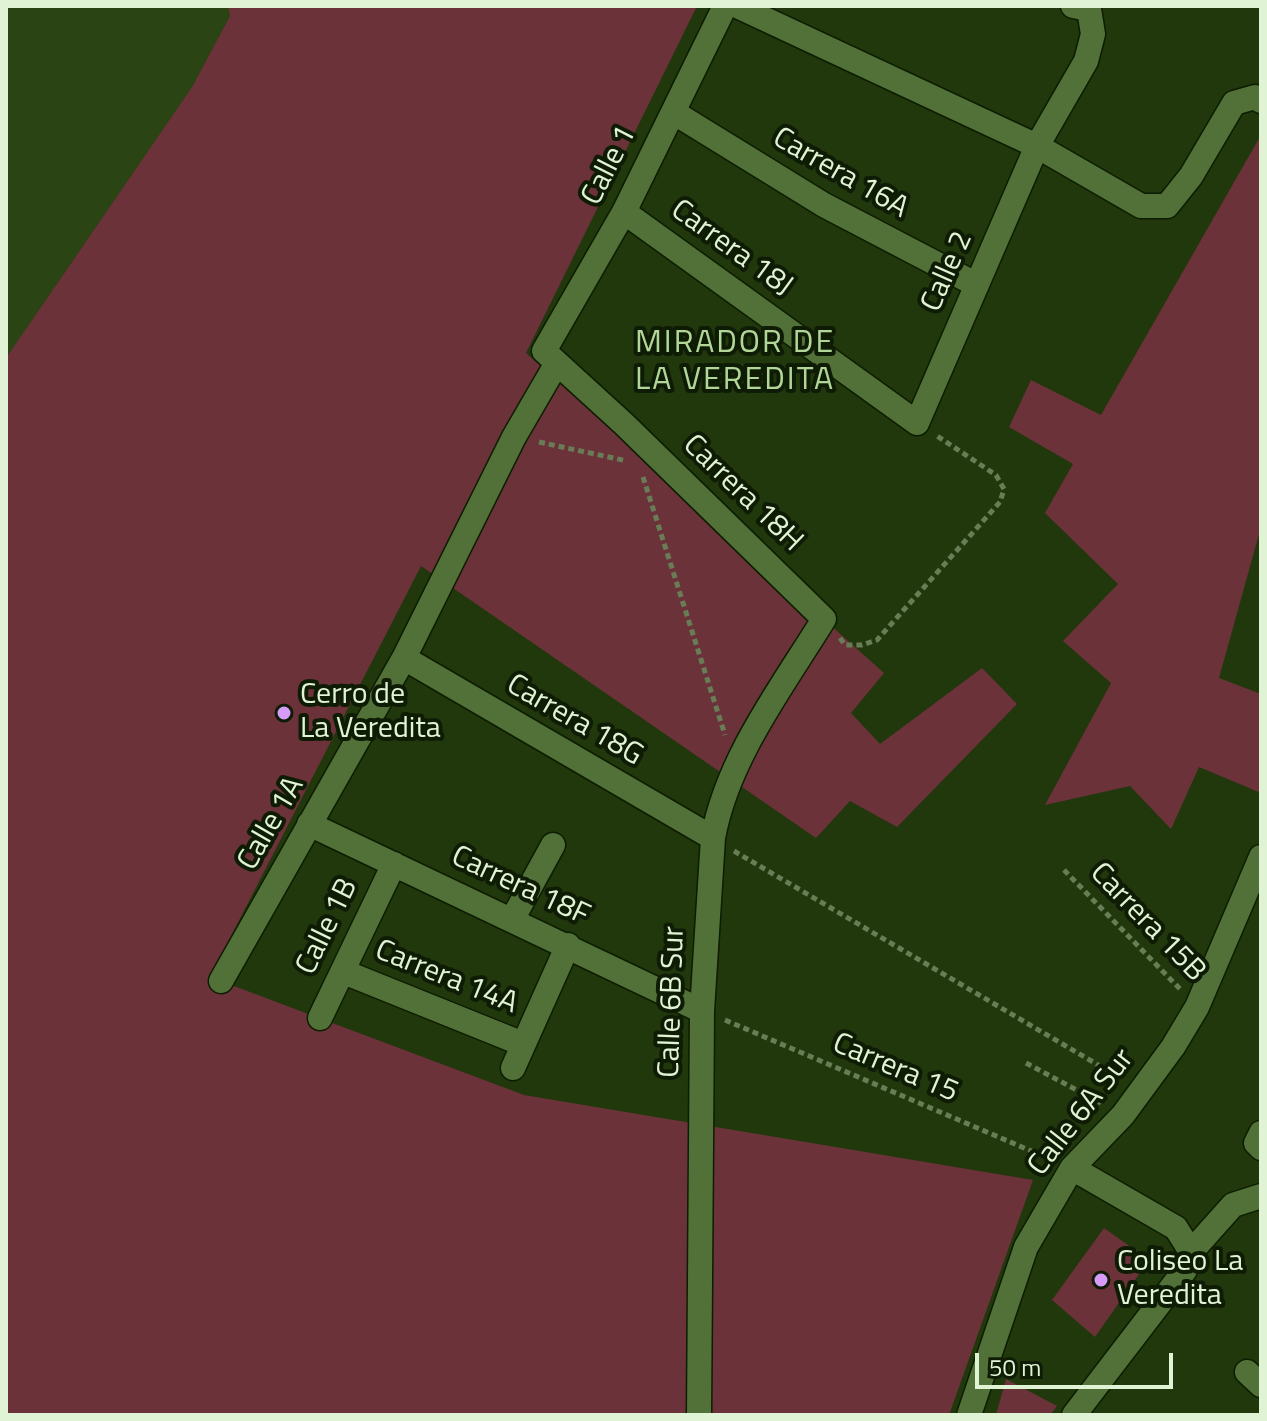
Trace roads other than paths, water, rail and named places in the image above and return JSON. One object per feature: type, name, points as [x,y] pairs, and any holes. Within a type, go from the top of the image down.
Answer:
[{"type":"street","name":"Calle 1","points":[[514,437],[725,6]]},
{"type":"street","points":[[737,6],[1037,146],[1141,206],[1167,206],[1191,176],[1234,103],[1255,97],[1261,101]]},
{"type":"street","name":"Calle 2","points":[[917,423],[1037,146],[1086,61],[1093,34],[1089,9],[1073,6]]},
{"type":"street","name":"Carrera 16A","points":[[673,112],[824,205],[977,285]]},
{"type":"street","name":"Carrera 18J","points":[[624,212],[917,423]]},
{"type":"street","name":"Carrera 18H","points":[[551,357],[824,619]]},
{"type":"street","name":"Calle 1A","points":[[221,981],[404,658],[514,437]]},
{"type":"street","name":"Calle 6B Sur","points":[[699,1415],[702,1011],[713,838],[718,811],[736,770],[824,619]]},
{"type":"street","name":"Carrera 18G","points":[[404,658],[713,838]]},
{"type":"street","name":"Carrera 18F","points":[[309,824],[513,918],[702,1011]]},
{"type":"street","points":[[513,918],[553,845]]},
{"type":"street","name":"Calle 6A Sur","points":[[969,1415],[1026,1247],[1072,1168],[1123,1115],[1173,1047],[1197,1007],[1261,857]]},
{"type":"street","name":"Calle 1B","points":[[320,1018],[394,864]]},
{"type":"street","points":[[513,1068],[568,945]]},
{"type":"street","name":"Carrera 14A","points":[[344,972],[523,1044]]},
{"type":"street","points":[[1072,1168],[1176,1228],[1191,1252]]},
{"type":"street","points":[[1074,1415],[1185,1270],[1191,1252],[1233,1205],[1261,1196]]},
{"type":"place","name":"Cerro de La Veredita","points":[[284,713]]},
{"type":"place","name":"Coliseo La Veredita","points":[[1101,1280]]},
{"type":"district","name":"MIRADOR DE LA VEREDITA","points":[[735,362]]}]
